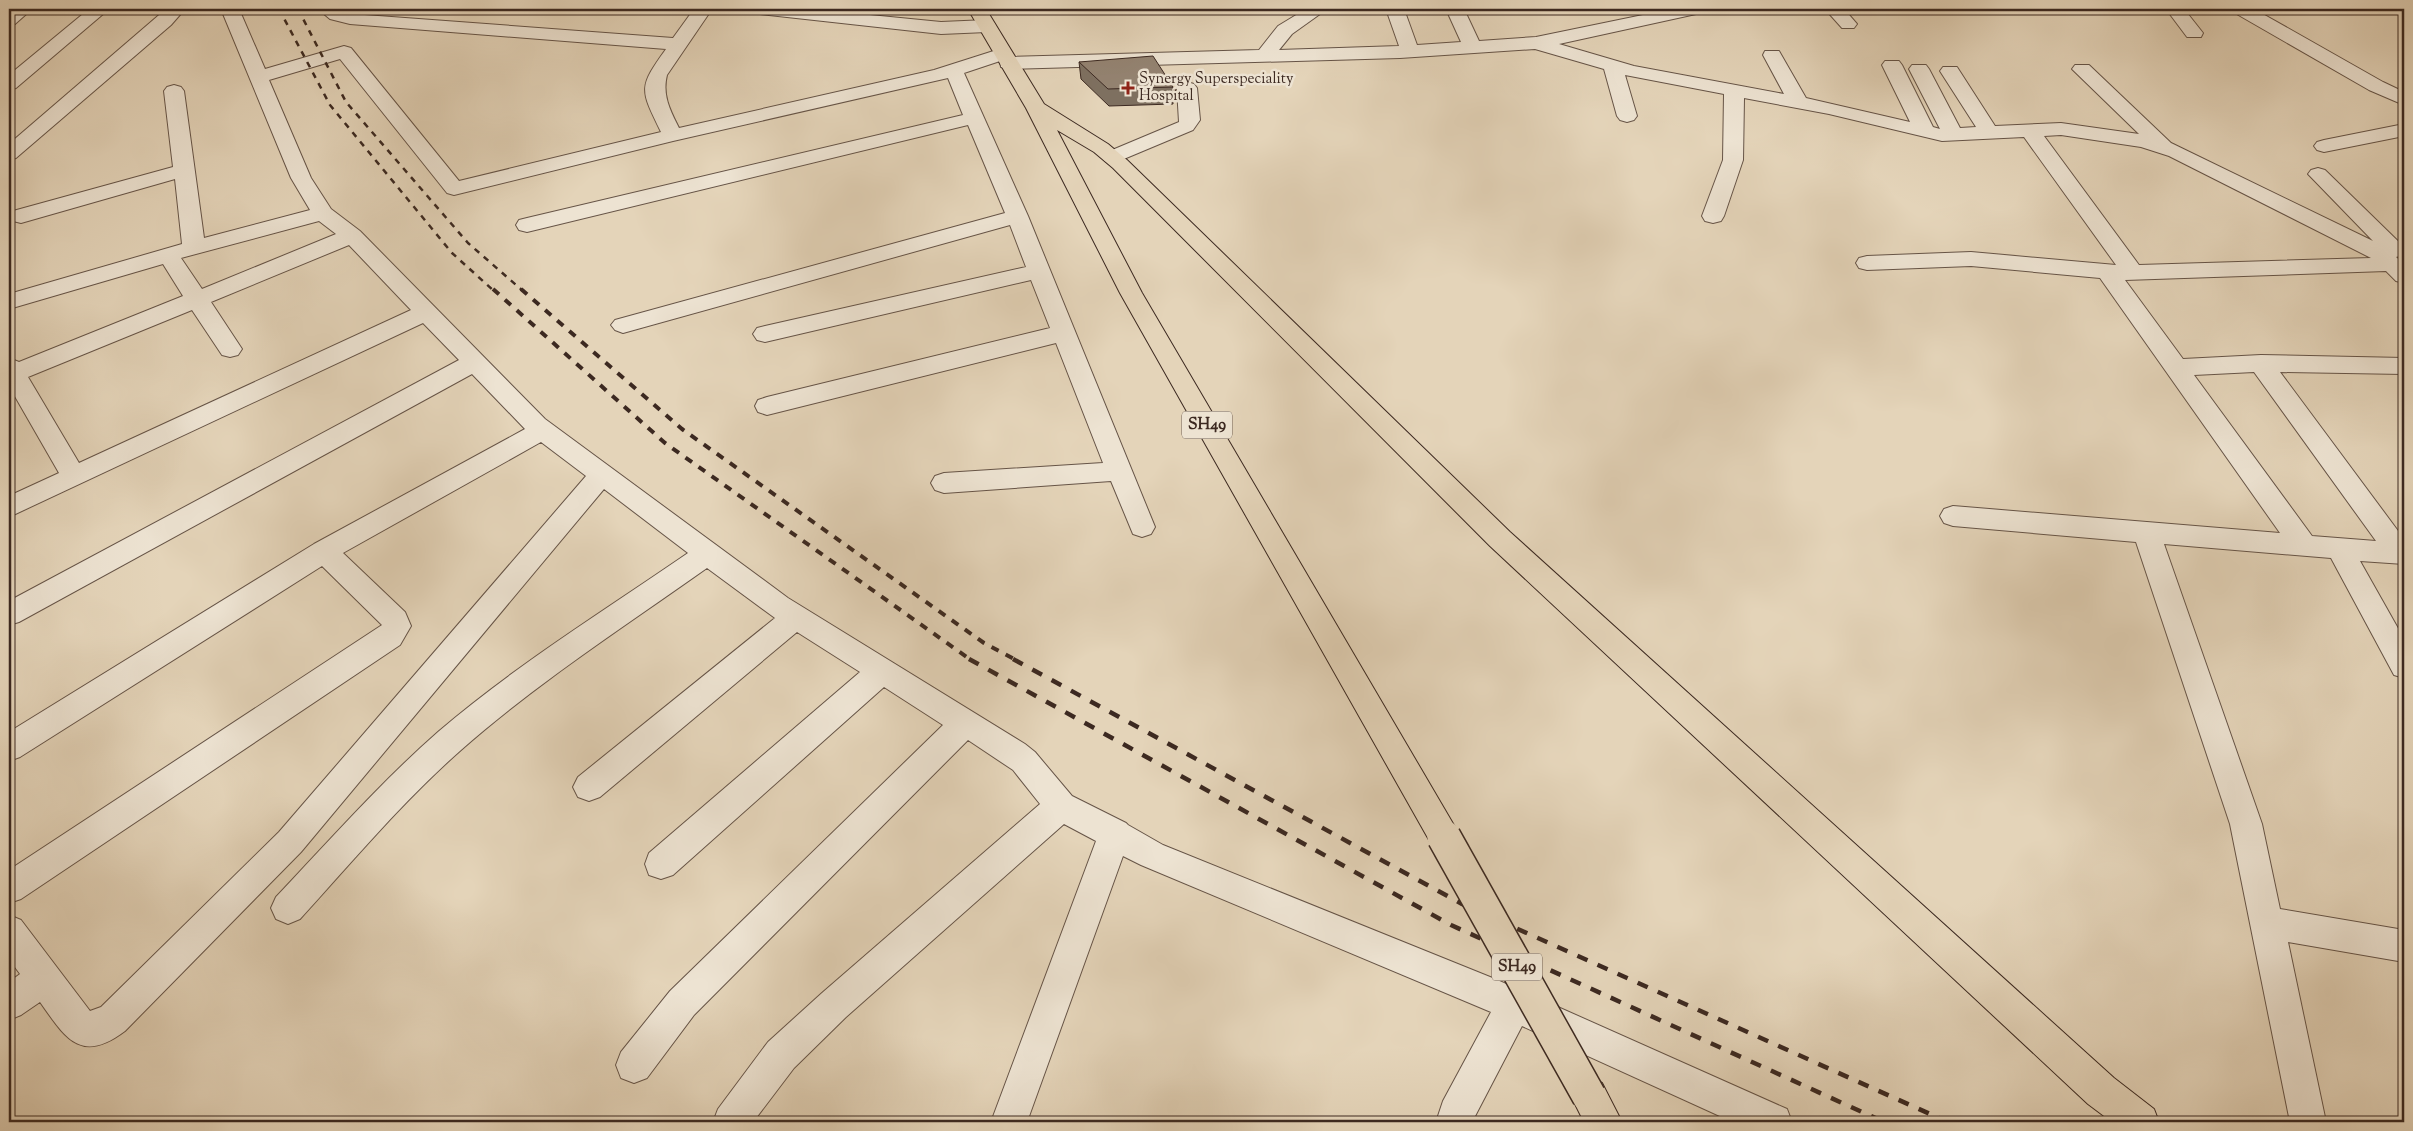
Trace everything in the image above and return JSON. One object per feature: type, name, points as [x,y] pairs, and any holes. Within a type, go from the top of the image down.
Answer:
[{"type":"main road","name":"SH49","points":[[982,17],[1036,108],[1131,293],[1444,838],[1597,1109]]},
{"type":"main road","points":[[1036,108],[1101,148],[1112,157],[1500,539],[2093,1085],[2141,1122]]},
{"type":"street","points":[[9,20],[23,9]]},
{"type":"street","points":[[9,84],[100,9]]},
{"type":"street","points":[[9,154],[165,21],[176,9]]},
{"type":"street","points":[[230,9],[301,178],[323,213],[352,236],[543,430],[796,617],[1019,757],[1056,798],[1170,863],[1514,1005],[1774,1122]]},
{"type":"street","points":[[327,9],[336,15],[350,19],[679,44]]},
{"type":"street","points":[[673,135],[654,94],[654,84],[657,75],[703,9]]},
{"type":"street","points":[[760,9],[942,28],[982,17]]},
{"type":"street","points":[[1264,56],[1285,30],[1318,9]]},
{"type":"street","points":[[1395,9],[1410,51]]},
{"type":"street","points":[[1455,9],[1472,47]]},
{"type":"street","points":[[258,77],[344,52],[454,189],[673,135],[1005,58],[1264,56],[1410,51],[1536,43],[1649,14],[1696,9]]},
{"type":"street","points":[[1834,9],[1848,24]]},
{"type":"street","points":[[2175,9],[2194,33]]},
{"type":"street","points":[[2240,9],[2376,86],[2404,99]]},
{"type":"street","points":[[1536,43],[1612,66],[1799,102],[1942,135],[2061,129],[2145,141],[2165,148],[2395,259]]},
{"type":"street","points":[[1772,55],[1799,102]]},
{"type":"street","points":[[1892,65],[1925,131]]},
{"type":"street","points":[[1612,66],[1626,116]]},
{"type":"street","points":[[1919,69],[1954,134]]},
{"type":"street","points":[[2082,69],[2165,148]]},
{"type":"street","points":[[954,71],[1017,216],[1142,527]]},
{"type":"street","points":[[1950,71],[1989,132]]},
{"type":"street","points":[[1112,157],[1186,126],[1190,120],[1187,88]]},
{"type":"street","points":[[1713,216],[1733,160],[1734,90]]},
{"type":"street","points":[[174,91],[194,248]]},
{"type":"street","points":[[527,225],[974,118]]},
{"type":"street","points":[[2029,130],[2133,273]]},
{"type":"street","points":[[2324,146],[2404,130]]},
{"type":"street","points":[[21,216],[184,170]]},
{"type":"street","points":[[2318,174],[2395,259]]},
{"type":"street","points":[[9,302],[168,255],[323,213]]},
{"type":"street","points":[[623,325],[1017,216]]},
{"type":"street","points":[[74,477],[11,370],[197,299],[352,236]]},
{"type":"street","points":[[168,255],[230,349]]},
{"type":"street","points":[[1867,263],[1971,259],[2108,273],[2133,273],[2395,259]]},
{"type":"street","points":[[765,334],[1039,271]]},
{"type":"street","points":[[2108,273],[2304,546]]},
{"type":"street","points":[[9,508],[427,312]]},
{"type":"street","points":[[766,406],[1064,333]]},
{"type":"street","points":[[9,614],[475,362]]},
{"type":"street","points":[[2176,368],[2261,363],[2404,366]]},
{"type":"street","points":[[2261,363],[2402,554]]},
{"type":"street","points":[[9,748],[324,551],[543,430]]},
{"type":"street","points":[[944,483],[1119,471]]},
{"type":"street","points":[[9,931],[79,1026],[88,1031],[100,1029],[113,1019],[290,842],[602,474]]},
{"type":"street","points":[[1953,516],[2402,554]]},
{"type":"street","points":[[2146,532],[2244,817],[2308,1122]]},
{"type":"street","points":[[2340,549],[2404,666]]},
{"type":"street","points":[[9,888],[390,637],[397,626],[395,620],[324,551]]},
{"type":"street","points":[[288,908],[411,777],[450,740],[534,676],[708,553]]},
{"type":"street","points":[[589,787],[796,617]]},
{"type":"street","points":[[661,864],[882,671]]},
{"type":"street","points":[[634,1065],[682,1003],[965,723]]},
{"type":"street","points":[[731,1122],[743,1103],[788,1049],[1056,798]]},
{"type":"street","points":[[1009,1122],[1115,833]]},
{"type":"street","points":[[2266,923],[2404,946]]},
{"type":"street","points":[[9,1003],[44,978]]},
{"type":"street","points":[[1454,1122],[1456,1114],[1514,1005]]},
{"type":"building","points":[[1153,56],[1173,87],[1108,89],[1079,62]]},
{"type":"railway","points":[[279,9],[330,105],[452,253],[494,291]]},
{"type":"railway","points":[[298,9],[346,102],[468,243],[523,291]]},
{"type":"railway","points":[[493,289],[665,443],[971,660]]},
{"type":"railway","points":[[521,289],[682,429],[984,643],[1016,660]]},
{"type":"railway","points":[[969,659],[1451,925],[1884,1122]]},
{"type":"railway","points":[[1013,659],[1462,904],[1948,1122]]},
{"type":"place","name":"Synergy Superspeciality Hospital","points":[[1128,88]]}]
